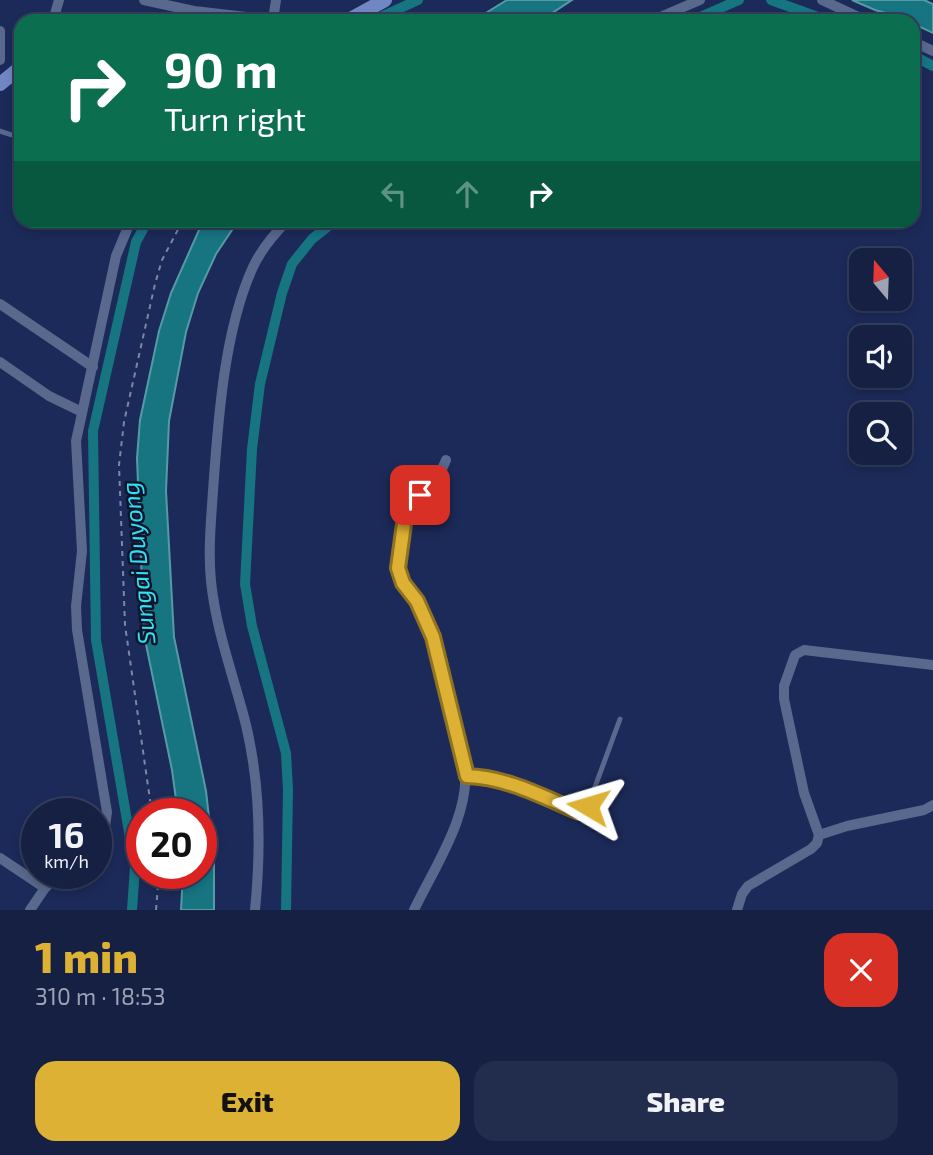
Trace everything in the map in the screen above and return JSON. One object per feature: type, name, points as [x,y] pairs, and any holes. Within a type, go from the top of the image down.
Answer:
[{"type":"street","points":[[144,0],[221,14]]},
{"type":"street","points":[[359,14],[385,0]]},
{"type":"street","points":[[667,14],[700,0]]},
{"type":"street","points":[[822,0],[852,14]]},
{"type":"street","points":[[0,31],[0,58]]},
{"type":"street","points":[[0,84],[14,71]]},
{"type":"street","points":[[105,798],[76,607],[82,551],[76,458],[82,412],[116,256],[128,228]]},
{"type":"street","points":[[255,910],[258,875],[256,806],[249,744],[218,631],[209,552],[215,456],[227,362],[240,302],[254,265],[281,228]]},
{"type":"street","points":[[0,304],[93,367]]},
{"type":"street","points":[[0,362],[49,396],[82,412]]},
{"type":"street","points":[[414,910],[459,817],[465,799],[467,776],[433,637],[417,601],[403,583],[398,568],[408,504],[420,495],[431,494],[446,460]]},
{"type":"street","points":[[737,910],[742,894],[748,887],[811,849],[817,843],[819,835],[804,793],[784,699],[784,686],[795,655],[804,650],[933,665]]},
{"type":"street","points":[[819,835],[847,825],[924,810],[933,805]]},
{"type":"street","points":[[0,858],[21,872]]},
{"type":"street","points":[[30,910],[44,889]]},
{"type":"lane","points":[[467,776],[488,778],[523,789],[579,812],[588,806],[620,719]]},
{"type":"path","points":[[150,798],[125,625],[119,466],[124,422],[155,284],[162,260],[179,228]]},
{"type":"path","points":[[156,910],[158,889]]},
{"type":"shaded area","points":[[507,0],[572,0],[551,14],[484,14]]},
{"type":"shaded area","points":[[852,0],[924,0],[933,4],[933,33],[920,27],[920,14],[889,14]]},
{"type":"shaded area","name":"Sungai Duyong","points":[[200,228],[233,228],[216,254],[198,293],[186,332],[169,421],[166,491],[174,637],[207,798],[176,798],[144,635],[137,458],[140,420],[159,331],[171,293]]},
{"type":"shaded area","name":"Sungai Duyong","points":[[182,889],[214,889],[214,910],[181,910]]},
{"type":"waterway","points":[[387,14],[418,0]]},
{"type":"waterway","points":[[707,14],[739,0]]},
{"type":"waterway","points":[[771,0],[810,14]]},
{"type":"waterway","points":[[920,59],[933,66]]},
{"type":"waterway","points":[[132,910],[135,867],[96,640],[93,431],[136,242],[144,228]]},
{"type":"waterway","points":[[286,910],[286,753],[252,626],[245,584],[252,449],[260,384],[282,293],[292,264],[312,239],[326,228]]},
{"type":"route","points":[[420,495],[408,504],[406,509],[398,568],[403,583],[417,601],[433,637],[467,776],[480,776],[523,789],[579,812],[588,806]]}]
